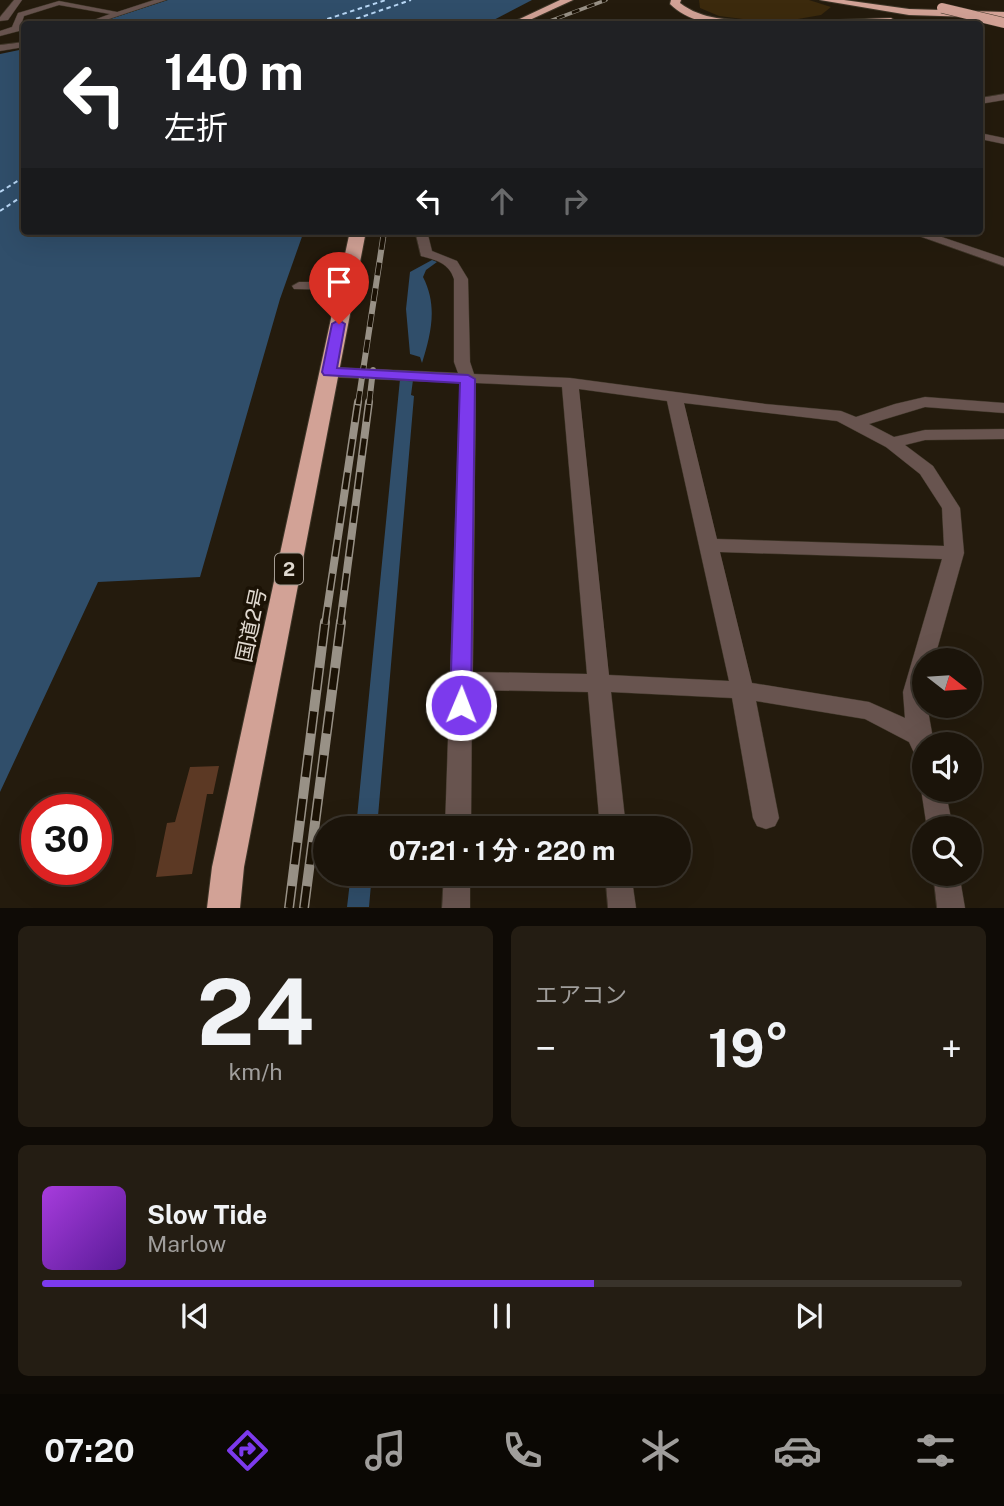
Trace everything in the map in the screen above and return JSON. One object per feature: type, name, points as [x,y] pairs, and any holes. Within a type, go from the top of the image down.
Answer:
[{"type":"highway","points":[[521,21],[568,0]]},
{"type":"highway","points":[[676,0],[675,4],[681,9],[702,18],[730,21]]},
{"type":"highway","points":[[825,0],[898,11],[1004,19]]},
{"type":"highway","points":[[910,0],[1004,19]]},
{"type":"highway","points":[[930,0],[947,7]]},
{"type":"highway","points":[[983,26],[1004,29]]},
{"type":"highway","name":"国道2号","points":[[222,908],[228,867],[357,235]]},
{"type":"street","points":[[0,19],[5,18],[18,0]]},
{"type":"street","points":[[96,21],[162,0]]},
{"type":"street","points":[[0,34],[20,30],[21,15],[59,3],[113,12],[84,21]]},
{"type":"street","points":[[0,48],[21,45]]},
{"type":"street","points":[[983,100],[1004,97]]},
{"type":"street","points":[[983,137],[1004,141]]},
{"type":"street","points":[[422,235],[426,253],[449,259],[461,279],[462,362],[468,379],[458,816]]},
{"type":"street","points":[[923,235],[1004,262]]},
{"type":"street","points":[[299,286],[346,286]]},
{"type":"street","points":[[329,372],[570,383],[765,410],[841,416],[892,443],[927,470],[951,508],[954,553],[914,692],[920,732]]},
{"type":"street","points":[[570,383],[612,816]]},
{"type":"street","points":[[674,396],[743,690],[766,818]]},
{"type":"street","points":[[857,423],[901,407],[925,402],[1004,408]]},
{"type":"street","points":[[892,443],[925,435],[1004,434]]},
{"type":"street","points":[[709,545],[954,553]]},
{"type":"street","points":[[462,681],[598,682],[743,690],[869,711],[912,737]]},
{"type":"street","points":[[456,908],[457,886]]},
{"type":"street","points":[[619,886],[622,908]]},
{"type":"street","points":[[948,886],[951,908]]},
{"type":"shaded area","points":[[699,0],[809,0],[831,7],[821,15],[786,21],[719,16],[700,8]]},
{"type":"water","points":[[168,0],[532,0],[492,21],[104,21]]},
{"type":"water","points":[[21,50],[21,235],[303,235],[280,299],[200,577],[98,582],[0,792],[0,54]]},
{"type":"water","points":[[432,260],[437,262],[426,270],[423,277],[428,288],[432,320],[422,363],[420,357],[410,354],[406,309],[410,272]]},
{"type":"water","points":[[400,379],[413,380],[411,395],[414,396],[378,816],[357,816]]},
{"type":"water","points":[[349,886],[371,886],[369,907],[347,907]]},
{"type":"building","points":[[219,766],[213,794],[207,794],[192,874],[156,877],[167,823],[175,822],[190,767]]},
{"type":"ferry route","points":[[321,21],[386,0]]},
{"type":"ferry route","points":[[350,21],[411,0]]},
{"type":"ferry route","points":[[0,192],[21,179]]},
{"type":"ferry route","points":[[0,211],[21,197]]},
{"type":"railway","points":[[550,21],[606,0]]},
{"type":"railway","points":[[358,404],[384,235]]},
{"type":"railway","points":[[369,404],[373,370]]},
{"type":"railway","points":[[325,624],[358,402]]},
{"type":"railway","points":[[340,624],[369,402]]},
{"type":"railway","points":[[289,908],[325,622]]},
{"type":"railway","points":[[304,908],[341,622]]},
{"type":"route","points":[[339,324],[329,372],[468,379],[461,705]]}]
